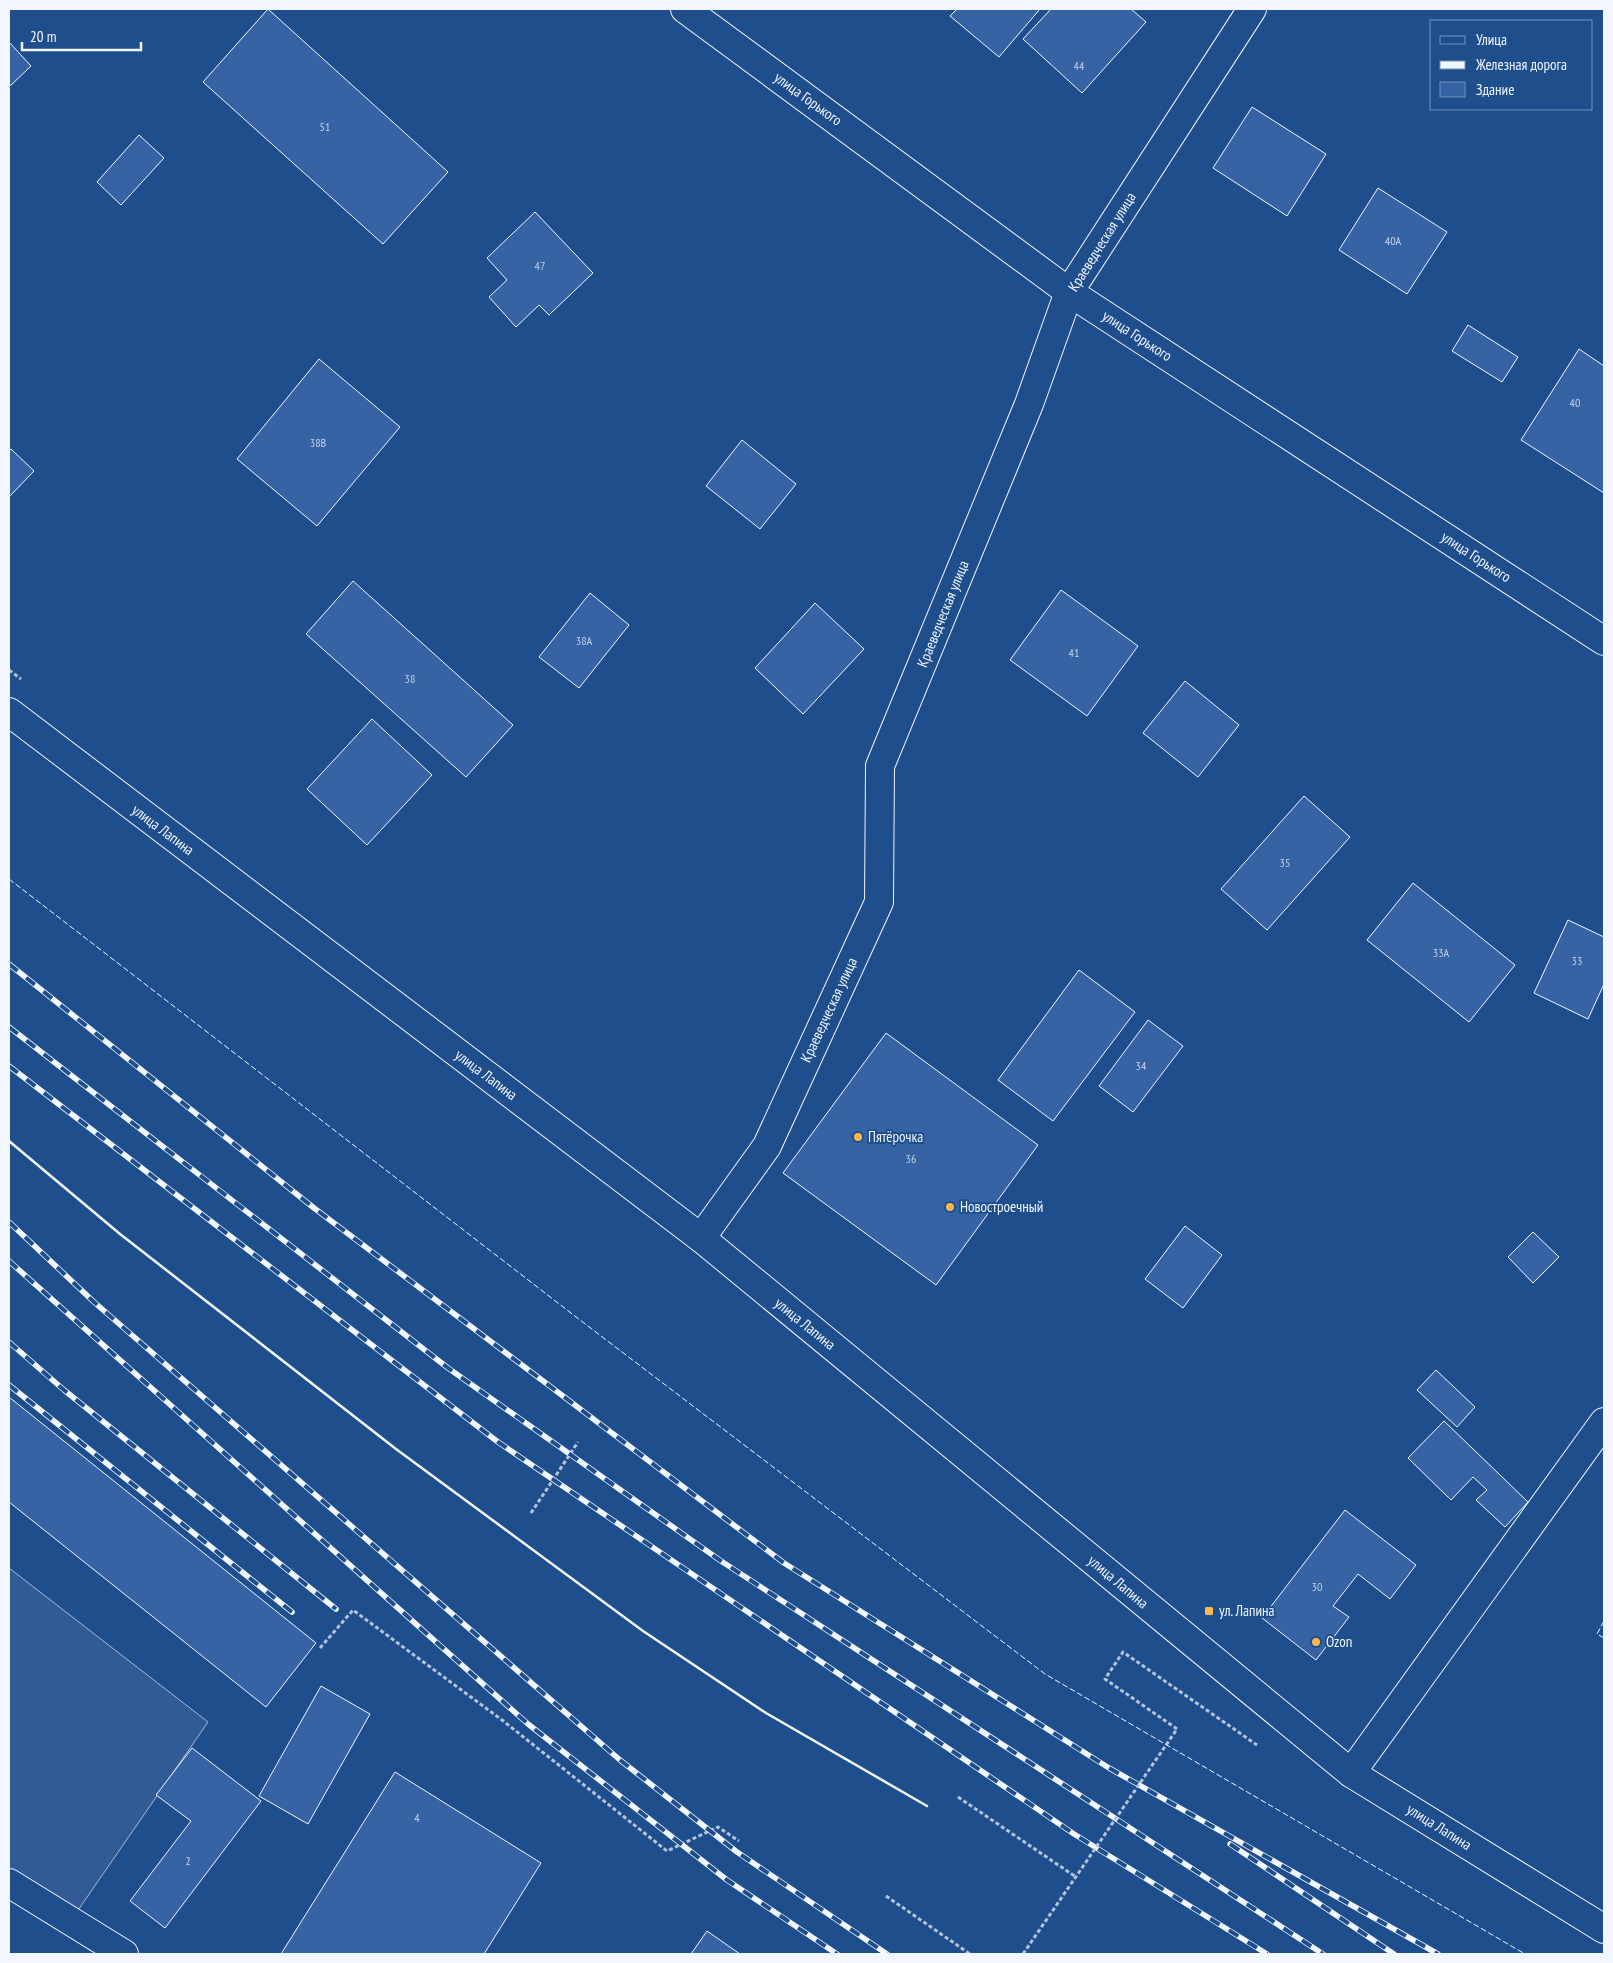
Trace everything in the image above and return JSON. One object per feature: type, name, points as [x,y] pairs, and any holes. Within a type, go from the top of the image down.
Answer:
[{"type":"street","name":"улица Горького","points":[[685,9],[1069,292],[1604,641]]},
{"type":"street","name":"Краеведческая улица","points":[[701,1238],[767,1146],[879,902],[880,766],[1029,404],[1069,292],[1252,9]]},
{"type":"street","name":"улица Лапина","points":[[9,712],[701,1238],[1351,1773],[1604,1929]]},
{"type":"street","points":[[1351,1773],[1604,1422]]},
{"type":"street","points":[[9,1882],[124,1954]]},
{"type":"path","points":[[531,1513],[578,1442]]},
{"type":"path","points":[[320,1648],[353,1610],[502,1720],[667,1851],[718,1827],[739,1840]]},
{"type":"path","points":[[1023,1954],[1177,1729],[1105,1679],[1123,1652],[1257,1745]]},
{"type":"path","points":[[958,1797],[1076,1877]]},
{"type":"path","points":[[886,1896],[970,1954]]},
{"type":"shaded area","points":[[9,1568],[208,1722],[74,1916],[9,1874]]},
{"type":"building","points":[[268,9],[448,172],[383,244],[203,82]]},
{"type":"building","points":[[957,9],[1040,9],[999,57],[950,16]]},
{"type":"building","points":[[1051,9],[1131,9],[1146,22],[1082,93],[1023,39]]},
{"type":"building","points":[[9,42],[31,66],[9,87]]},
{"type":"building","points":[[1252,107],[1326,154],[1287,216],[1213,168]]},
{"type":"building","points":[[139,135],[164,158],[121,205],[97,182]]},
{"type":"building","points":[[1378,188],[1447,232],[1407,294],[1339,250]]},
{"type":"building","points":[[535,212],[593,273],[549,315],[539,305],[516,327],[489,297],[507,280],[487,258]]},
{"type":"building","points":[[1468,325],[1518,357],[1502,382],[1452,351]]},
{"type":"building","points":[[1579,349],[1604,366],[1604,493],[1521,440]]},
{"type":"building","points":[[319,359],[400,427],[317,526],[237,459]]},
{"type":"building","points":[[742,440],[796,484],[760,529],[706,486]]},
{"type":"building","points":[[11,449],[34,471],[9,497],[9,451]]},
{"type":"building","points":[[353,581],[513,725],[466,777],[306,634]]},
{"type":"building","points":[[1061,590],[1138,646],[1087,716],[1010,660]]},
{"type":"building","points":[[590,593],[629,625],[579,688],[539,657]]},
{"type":"building","points":[[815,603],[864,649],[803,714],[755,668]]},
{"type":"building","points":[[1185,681],[1239,725],[1198,777],[1143,733]]},
{"type":"building","points":[[372,719],[432,775],[367,845],[307,789]]},
{"type":"building","points":[[1304,796],[1350,837],[1267,930],[1221,889]]},
{"type":"building","points":[[1413,883],[1515,965],[1469,1022],[1367,940]]},
{"type":"building","points":[[1568,920],[1604,937],[1604,984],[1588,1019],[1534,993]]},
{"type":"building","points":[[1079,970],[1135,1012],[1053,1121],[998,1080]]},
{"type":"building","points":[[1148,1020],[1183,1046],[1133,1112],[1099,1086]]},
{"type":"building","points":[[886,1033],[1038,1145],[936,1285],[783,1173]]},
{"type":"building","points":[[1185,1226],[1222,1255],[1183,1308],[1145,1279]]},
{"type":"building","points":[[1533,1232],[1559,1257],[1533,1283],[1508,1257]]},
{"type":"building","points":[[1436,1370],[1475,1407],[1457,1427],[1417,1390]]},
{"type":"building","points":[[9,1397],[316,1643],[266,1707],[9,1502]]},
{"type":"building","points":[[1444,1421],[1528,1502],[1505,1527],[1476,1500],[1487,1490],[1473,1477],[1451,1500],[1408,1458]]},
{"type":"building","points":[[1345,1510],[1416,1565],[1390,1599],[1358,1574],[1333,1606],[1349,1617],[1316,1660],[1262,1618]]},
{"type":"building","points":[[321,1686],[370,1714],[308,1824],[259,1796]]},
{"type":"building","points":[[192,1748],[261,1801],[165,1928],[130,1901],[191,1821],[156,1795]]},
{"type":"building","points":[[395,1772],[541,1863],[484,1954],[281,1954]]},
{"type":"building","points":[[707,1931],[740,1954],[691,1954]]},
{"type":"railway","points":[[9,964],[314,1208],[784,1563],[1109,1768],[1438,1954]]},
{"type":"railway","points":[[9,1027],[448,1368],[721,1561],[1323,1954]]},
{"type":"railway","points":[[9,1066],[498,1442],[1074,1834],[1267,1954]]},
{"type":"railway","points":[[9,1222],[94,1302],[620,1760],[737,1852],[887,1954]]},
{"type":"railway","points":[[9,1261],[528,1724],[727,1880],[837,1954]]},
{"type":"railway","points":[[9,1342],[64,1390],[336,1609]]},
{"type":"railway","points":[[9,1385],[292,1612]]},
{"type":"railway","points":[[1230,1844],[1394,1954]]},
{"type":"fence","points":[[9,879],[580,1320],[1045,1674],[1525,1954]]},
{"type":"fence","points":[[1604,1621],[1597,1634],[1604,1638]]},
{"type":"wall","points":[[9,1141],[120,1234],[396,1449],[643,1631],[766,1713],[927,1806]]},
{"type":"place","name":"Пятёрочка","points":[[858,1137]]},
{"type":"place","name":"Новостроечный","points":[[950,1207]]},
{"type":"place","name":"ул. Лапина","points":[[1209,1611]]},
{"type":"place","name":"Ozon","points":[[1316,1642]]}]
